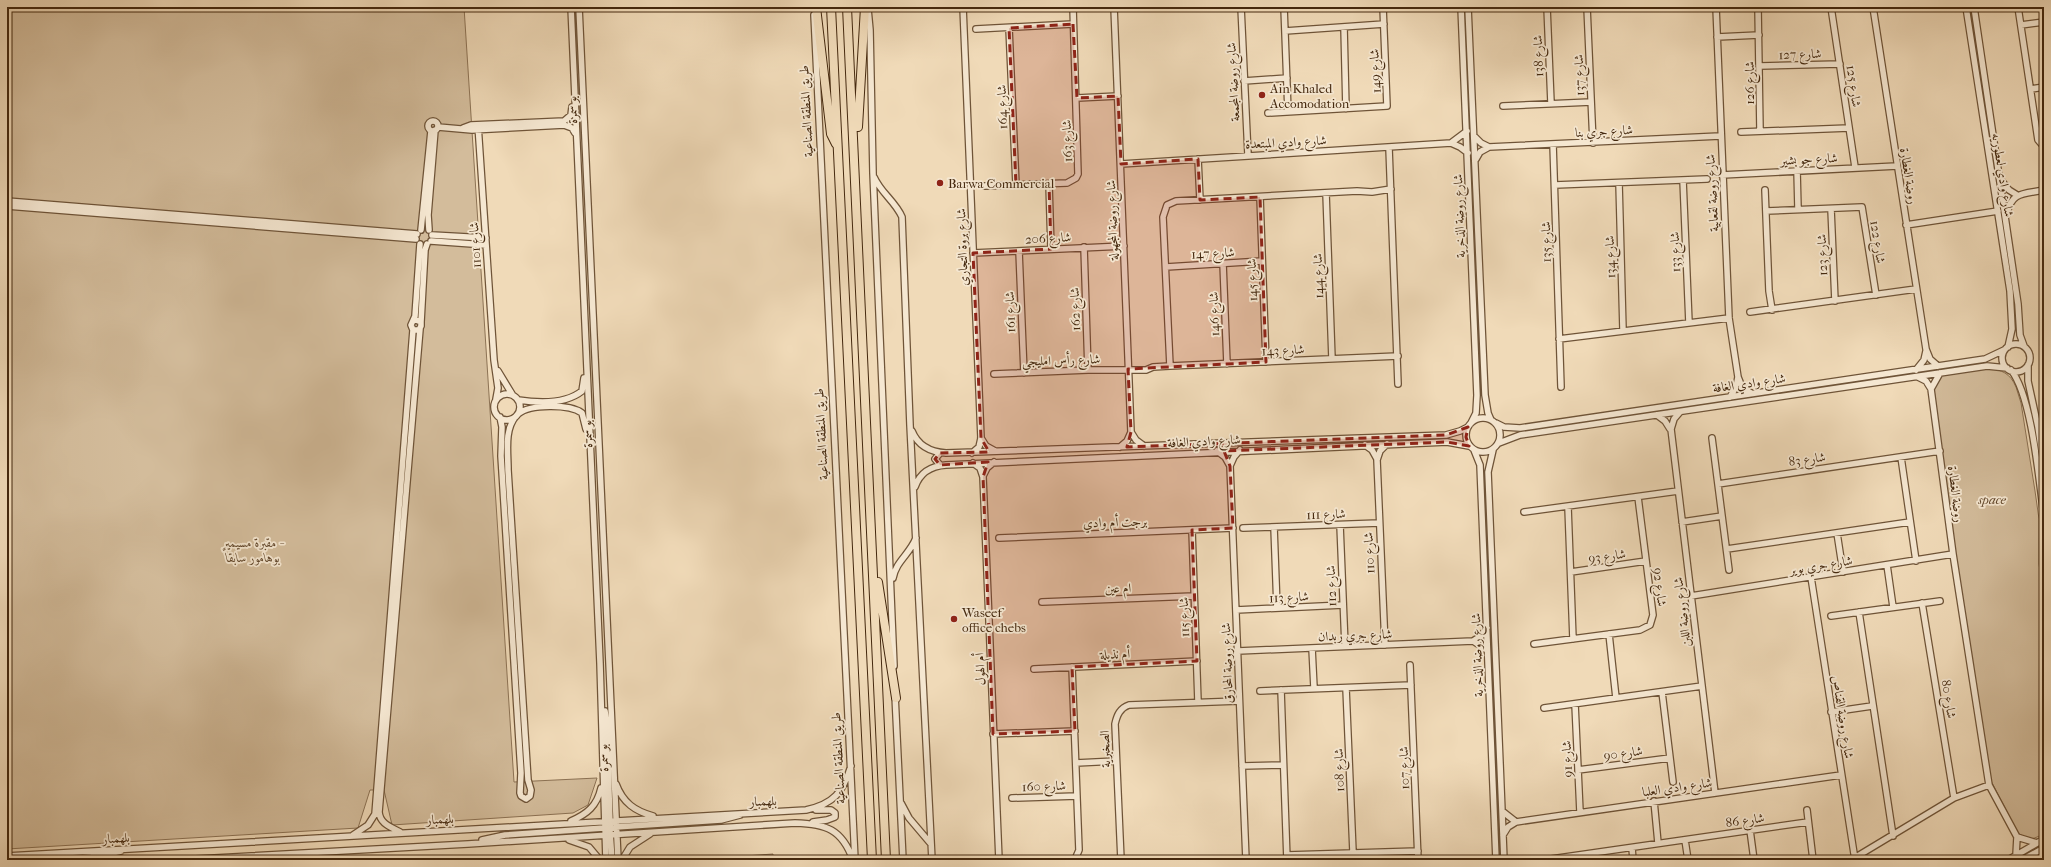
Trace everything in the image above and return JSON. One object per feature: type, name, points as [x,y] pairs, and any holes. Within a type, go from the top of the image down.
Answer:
[{"type":"highway","points":[[815,7],[831,134],[838,148]]},
{"type":"highway","points":[[831,7],[872,860]]},
{"type":"highway","points":[[847,7],[886,860]]},
{"type":"highway","points":[[855,160],[866,7]]},
{"type":"highway","points":[[873,554],[896,698]]},
{"type":"street","name":"بو سمرة","points":[[571,7],[601,691],[603,782],[610,827],[618,860]]},
{"type":"street","name":"بو سمرة","points":[[579,7],[614,775],[606,860]]},
{"type":"street","name":"طريق المنطقة الصناعية","points":[[815,7],[851,766],[854,860]]},
{"type":"street","points":[[866,7],[870,30],[873,173],[899,798],[903,860]]},
{"type":"street","name":"شارع بروة التجاري","points":[[963,7],[981,438]]},
{"type":"street","name":"شارع 163","points":[[985,186],[1049,184],[1072,181],[1078,174],[1077,98],[1072,7]]},
{"type":"street","name":"شارع روضة المجهولة","points":[[1114,7],[1131,432]]},
{"type":"street","name":"شارع روضة المجمعة","points":[[1241,7],[1248,155]]},
{"type":"street","points":[[1284,7],[1288,112]]},
{"type":"street","name":"شارع 149","points":[[1268,113],[1387,106],[1383,7]]},
{"type":"street","name":"شارع روضة الذخرية","points":[[1462,7],[1478,395],[1476,413],[1469,425]]},
{"type":"street","name":"شارع روضة الذخرية","points":[[1468,7],[1475,136],[1485,395],[1488,413],[1493,421]]},
{"type":"street","name":"شارع 138","points":[[1547,7],[1551,103]]},
{"type":"street","name":"شارع 137","points":[[1587,7],[1592,142]]},
{"type":"street","name":"شارع روضة لقعابية","points":[[1716,7],[1720,136],[1730,318],[1738,377],[1742,387],[1751,393]]},
{"type":"street","name":"شارع 126","points":[[1758,7],[1760,131]]},
{"type":"street","name":"شارع 125","points":[[1831,7],[1855,167]]},
{"type":"street","name":"روضة الغطارة","points":[[1873,7],[1926,349],[1930,359],[1938,366]]},
{"type":"street","name":"شارع وادي لعطوريه","points":[[1966,7],[1998,211],[2011,306],[2012,335],[2006,349]]},
{"type":"street","name":"شارع وادي لعطوريه","points":[[1974,7],[2006,218],[2018,304],[2020,335],[2024,346]]},
{"type":"street","points":[[2018,7],[2038,140],[2044,147]]},
{"type":"street","points":[[2021,25],[2044,22]]},
{"type":"street","points":[[976,29],[1073,24]]},
{"type":"street","points":[[1285,31],[1384,24]]},
{"type":"street","points":[[1344,27],[1346,109]]},
{"type":"street","name":"شارع 164","points":[[1010,28],[1016,185]]},
{"type":"street","points":[[1717,37],[1759,35]]},
{"type":"street","name":"شارع 127","points":[[1760,66],[1840,64]]},
{"type":"street","points":[[435,130],[564,121],[572,112],[571,84],[574,73]]},
{"type":"street","points":[[1244,80],[1286,78]]},
{"type":"street","points":[[2031,89],[2044,87]]},
{"type":"street","points":[[1077,98],[1118,96]]},
{"type":"street","points":[[1503,106],[1591,102]]},
{"type":"street","points":[[478,127],[564,125],[572,128],[576,135]]},
{"type":"street","name":"شارع 1101","points":[[478,127],[494,360],[498,388],[496,399]]},
{"type":"street","points":[[1740,132],[1849,128]]},
{"type":"street","points":[[352,835],[368,825],[375,814],[413,330],[411,325],[413,321],[418,281],[418,236],[435,130]]},
{"type":"street","points":[[401,832],[384,823],[379,812],[421,322],[425,250],[430,238],[428,215],[435,130]]},
{"type":"street","name":"شارع وادي المبتعدة","points":[[1121,164],[1451,143],[1467,132]]},
{"type":"street","points":[[1475,136],[1481,143],[1489,147]]},
{"type":"street","name":"شارع جري بنا","points":[[1489,147],[1720,136]]},
{"type":"street","points":[[1451,143],[1468,153]]},
{"type":"street","name":"شارع 135","points":[[1553,144],[1561,387]]},
{"type":"street","points":[[1476,161],[1480,152],[1489,147]]},
{"type":"street","points":[[1389,148],[1398,384]]},
{"type":"street","points":[[1198,159],[1200,200]]},
{"type":"street","name":"شارع جو بشير","points":[[1722,175],[1897,166]]},
{"type":"street","points":[[1796,170],[1798,209]]},
{"type":"street","points":[[873,173],[882,192],[897,207],[902,216],[910,425],[917,536],[932,860]]},
{"type":"street","points":[[2000,178],[2006,187],[2017,195]]},
{"type":"street","points":[[1555,185],[1707,179]]},
{"type":"street","name":"شارع 133","points":[[1683,180],[1689,323]]},
{"type":"street","name":"شارع 134","points":[[1618,183],[1623,330]]},
{"type":"street","points":[[1049,184],[1051,249]]},
{"type":"street","points":[[1170,366],[1164,210],[1170,203],[1326,193],[1372,192],[1391,189]]},
{"type":"street","points":[[1765,190],[1769,291],[1772,310]]},
{"type":"street","points":[[2006,218],[2009,205],[2017,195],[2044,190]]},
{"type":"street","name":"شارع 144","points":[[1326,193],[1332,359]]},
{"type":"street","name":"شارع 145","points":[[1260,197],[1266,362]]},
{"type":"street","points":[[7,201],[418,236],[486,245]]},
{"type":"street","points":[[7,206],[430,238],[486,238]]},
{"type":"street","name":"شارع 122","points":[[1766,211],[1862,207],[1876,295]]},
{"type":"street","name":"شارع 123","points":[[1831,209],[1835,301]]},
{"type":"street","points":[[1906,225],[1998,211]]},
{"type":"street","name":"شارع 206","points":[[973,253],[1124,246]]},
{"type":"street","name":"شارع 162","points":[[1084,247],[1088,370]]},
{"type":"street","name":"شارع 161","points":[[1019,251],[1024,373]]},
{"type":"street","name":"شارع 147","points":[[1166,267],[1262,261]]},
{"type":"street","name":"شارع 146","points":[[1223,263],[1227,364]]},
{"type":"street","points":[[1750,312],[1916,290]]},
{"type":"street","points":[[1559,339],[1730,318]]},
{"type":"street","points":[[413,321],[416,320],[421,322]]},
{"type":"street","points":[[413,330],[420,329]]},
{"type":"street","points":[[2044,466],[2038,427],[2028,381],[2029,353],[2024,346],[2016,344],[2006,349],[2003,360],[2020,383],[2028,413],[2044,516]]},
{"type":"street","points":[[1916,370],[1924,360],[1926,349]]},
{"type":"street","name":"شارع وادي الغافة","points":[[1493,421],[1504,427],[1520,428],[1985,359],[2006,349]]},
{"type":"street","name":"شارع 143","points":[[1128,369],[1146,370],[1170,366],[1398,356]]},
{"type":"street","name":"شارع 1101","points":[[494,360],[500,377],[512,394]]},
{"type":"street","points":[[518,400],[558,400],[576,396],[582,391],[584,386],[584,368],[587,360]]},
{"type":"street","points":[[2009,369],[2020,371],[2028,365]]},
{"type":"street","name":"شارع وادي الغافة","points":[[1499,443],[1520,435],[1987,366],[2009,369]]},
{"type":"street","name":"شارع رأس امليجي","points":[[994,374],[1128,369]]},
{"type":"street","points":[[1918,377],[1926,381],[1931,389],[1940,373]]},
{"type":"street","name":"شارع روضة لقعابية","points":[[1730,396],[1736,388],[1738,377]]},
{"type":"street","name":"روضة الغطارة","points":[[1931,389],[1953,554],[1989,785],[2017,837]]},
{"type":"street","points":[[503,394],[512,394],[518,400],[520,409],[517,415],[508,420],[500,417],[494,410],[496,399],[503,394]]},
{"type":"street","points":[[500,417],[502,427],[501,456],[521,773],[520,793],[521,796],[526,799],[530,796],[531,790],[528,780],[523,714],[508,470],[508,433],[511,422],[523,410],[533,408],[570,407],[582,413],[586,423],[588,468],[591,480]]},
{"type":"street","points":[[1671,429],[1674,420],[1680,412]]},
{"type":"street","points":[[1656,415],[1665,421],[1671,429]]},
{"type":"street","points":[[1481,418],[1493,421],[1500,432],[1499,443],[1493,450],[1483,453],[1472,448],[1466,437],[1469,425],[1481,418]]},
{"type":"street","name":"شارع وادي الغافة","points":[[910,425],[918,443],[926,448],[940,453],[972,453],[1446,435],[1460,431],[1469,425]]},
{"type":"street","name":"شارع روضة اللبن","points":[[1671,429],[1715,793]]},
{"type":"street","points":[[1131,432],[1136,440],[1144,446]]},
{"type":"street","points":[[1120,447],[1128,441],[1131,432]]},
{"type":"street","points":[[981,438],[986,446],[995,452]]},
{"type":"street","points":[[972,453],[978,446],[981,438]]},
{"type":"street","points":[[1712,438],[1729,570]]},
{"type":"street","name":"شارع وادي الغافة","points":[[914,491],[922,474],[932,467],[940,465],[1217,451],[1447,442],[1472,448]]},
{"type":"street","points":[[1377,460],[1380,451],[1387,444]]},
{"type":"street","points":[[1363,445],[1372,450],[1377,460]]},
{"type":"street","name":"شارع روضة الذخرية","points":[[1472,448],[1480,464],[1496,860]]},
{"type":"street","points":[[1230,466],[1234,457],[1240,450]]},
{"type":"street","name":"شارع روضة الذخرية","points":[[1493,450],[1488,472],[1504,860]]},
{"type":"street","points":[[1217,451],[1225,457],[1230,466]]},
{"type":"street","name":"شارع 83","points":[[1718,484],[1940,451]]},
{"type":"street","points":[[940,453],[935,459],[940,465]]},
{"type":"street","points":[[1901,457],[1916,561]]},
{"type":"street","name":"شارع 110","points":[[1377,460],[1385,645]]},
{"type":"street","points":[[983,477],[987,468],[994,462]]},
{"type":"street","points":[[973,463],[980,468],[983,477]]},
{"type":"street","name":"شارع روضة المحارق","points":[[1230,466],[1246,860]]},
{"type":"street","name":"أم الهول","points":[[983,477],[999,860]]},
{"type":"street","points":[[1524,512],[1678,491]]},
{"type":"street","name":"شارع 92","points":[[1534,644],[1640,630],[1650,625],[1653,615],[1638,497]]},
{"type":"street","points":[[1568,507],[1573,639]]},
{"type":"street","points":[[1682,522],[1722,516]]},
{"type":"street","points":[[1727,549],[1910,522]]},
{"type":"street","name":"شارع 111","points":[[1243,528],[1379,523]]},
{"type":"street","name":"شارع 112","points":[[1340,525],[1345,646]]},
{"type":"street","points":[[1274,527],[1277,608]]},
{"type":"street","name":"برجت أم وادي","points":[[999,538],[1232,528]]},
{"type":"street","name":"شارع 115","points":[[1192,530],[1198,702]]},
{"type":"street","points":[[1837,533],[1843,572]]},
{"type":"street","points":[[891,586],[897,565],[910,550],[917,536]]},
{"type":"street","name":"شارع جري بوير","points":[[1691,596],[1953,554]]},
{"type":"street","name":"شارع 93","points":[[1571,572],[1646,561]]},
{"type":"street","points":[[1887,565],[1893,607]]},
{"type":"street","name":"شارع روضة القناص","points":[[1812,577],[1853,860]]},
{"type":"street","name":"ام عين","points":[[1042,602],[1194,596]]},
{"type":"street","points":[[1831,616],[1940,601]]},
{"type":"street","name":"شارع 80","points":[[1922,603],[1954,798]]},
{"type":"street","name":"شارع 113","points":[[1236,610],[1343,605]]},
{"type":"street","points":[[1859,612],[1872,706],[1893,836]]},
{"type":"street","points":[[1487,628],[1481,636],[1473,641],[1487,650]]},
{"type":"street","points":[[1609,634],[1616,698]]},
{"type":"street","name":"شارع جري ربدان","points":[[1238,651],[1473,641]]},
{"type":"street","points":[[1312,648],[1314,688]]},
{"type":"street","name":"أم نذيلة","points":[[1034,669],[1197,661]]},
{"type":"street","name":"شارع 107","points":[[1410,665],[1418,860]]},
{"type":"street","points":[[1072,667],[1079,850],[1073,860]]},
{"type":"street","points":[[1260,691],[1411,685]]},
{"type":"street","points":[[1544,708],[1702,686]]},
{"type":"street","name":"شارع 108","points":[[1346,688],[1353,852]]},
{"type":"street","points":[[1281,690],[1287,857],[1353,852],[1418,851]]},
{"type":"street","points":[[601,691],[607,725],[612,860]]},
{"type":"street","points":[[1662,692],[1673,782]]},
{"type":"street","name":"الصخبرية","points":[[1121,860],[1115,724],[1122,709],[1129,705],[1240,701]]},
{"type":"street","name":"شارع 91","points":[[1575,704],[1580,812]]},
{"type":"street","points":[[1831,712],[1872,706]]},
{"type":"street","points":[[993,734],[1075,731]]},
{"type":"street","name":"شارع 90","points":[[1578,770],[1670,758]]},
{"type":"street","points":[[1076,763],[1116,761]]},
{"type":"street","points":[[1242,766],[1283,765]]},
{"type":"street","name":"بلهمبار","points":[[177,860],[563,838],[659,817],[806,810],[825,805],[835,797],[843,787],[851,766]]},
{"type":"street","points":[[614,775],[619,792],[628,805],[637,811],[659,817]]},
{"type":"street","name":"شارع وادي العلبا","points":[[1516,822],[1841,775]]},
{"type":"street","points":[[564,823],[577,818],[591,809],[598,798],[603,782]]},
{"type":"street","points":[[1853,860],[1954,798],[1989,785]]},
{"type":"street","name":"شارع 160","points":[[1012,798],[1077,796]]},
{"type":"street","points":[[899,798],[909,818],[932,844]]},
{"type":"street","points":[[1654,801],[1658,844]]},
{"type":"street","points":[[795,823],[827,820],[834,818],[836,815],[831,810],[806,810]]},
{"type":"street","points":[[1807,810],[1813,860]]},
{"type":"street","points":[[1502,811],[1516,822],[1508,827],[1503,836]]},
{"type":"street","points":[[468,844],[505,834],[721,820],[752,812]]},
{"type":"street","name":"شارع 86","points":[[1544,860],[1582,857],[1632,848],[1808,822]]},
{"type":"street","name":"بلهمبار","points":[[7,856],[564,823],[657,832],[795,823],[820,825],[830,829],[846,843],[854,860]]},
{"type":"street","points":[[1750,830],[1754,860]]},
{"type":"street","points":[[622,860],[626,850],[635,842],[657,832]]},
{"type":"street","points":[[2016,855],[2017,837],[2037,843]]},
{"type":"street","points":[[563,838],[589,847],[600,860]]},
{"type":"street","points":[[2008,860],[2044,839]]},
{"type":"street","points":[[1685,840],[1688,860]]},
{"type":"street","points":[[62,860],[100,856],[137,848]]},
{"type":"street","points":[[1632,848],[1633,860]]},
{"type":"street","points":[[2022,860],[2044,848]]},
{"type":"street","points":[[2034,853],[2038,860]]},
{"type":"highlighted area","points":[[1073,24],[1077,98],[1118,96],[1121,164],[1198,159],[1200,200],[1260,197],[1266,362],[1128,369],[1131,432],[1127,447],[1446,435],[1468,427],[1466,437],[1469,446],[1447,442],[1224,451],[1230,466],[1233,528],[1192,530],[1197,661],[1072,667],[1075,731],[993,734],[983,477],[988,462],[940,465],[935,459],[940,453],[989,452],[981,438],[973,253],[1051,249],[1049,184],[1016,185],[1009,28]]},
{"type":"green space","name":"مقبرة مسيمير - بوهامور سابقاً","points":[[7,7],[464,7],[514,782],[597,778],[588,805],[573,813],[392,825],[384,790],[370,790],[358,828],[7,849]]},
{"type":"green space","name":"space","points":[[1988,368],[2008,375],[2016,387],[2021,403],[2039,519],[2039,564],[2044,600],[2044,834],[2030,840],[2018,833],[1991,781],[1948,508],[1934,388],[1941,376]]},
{"type":"shaded area","points":[[773,854],[773,860],[690,860]]},
{"type":"place","name":"Ain Khaled Accomodation","points":[[1262,95]]},
{"type":"place","name":"Barwa Commercial","points":[[940,183]]},
{"type":"place","name":"Waseef office chebs","points":[[954,619]]}]
